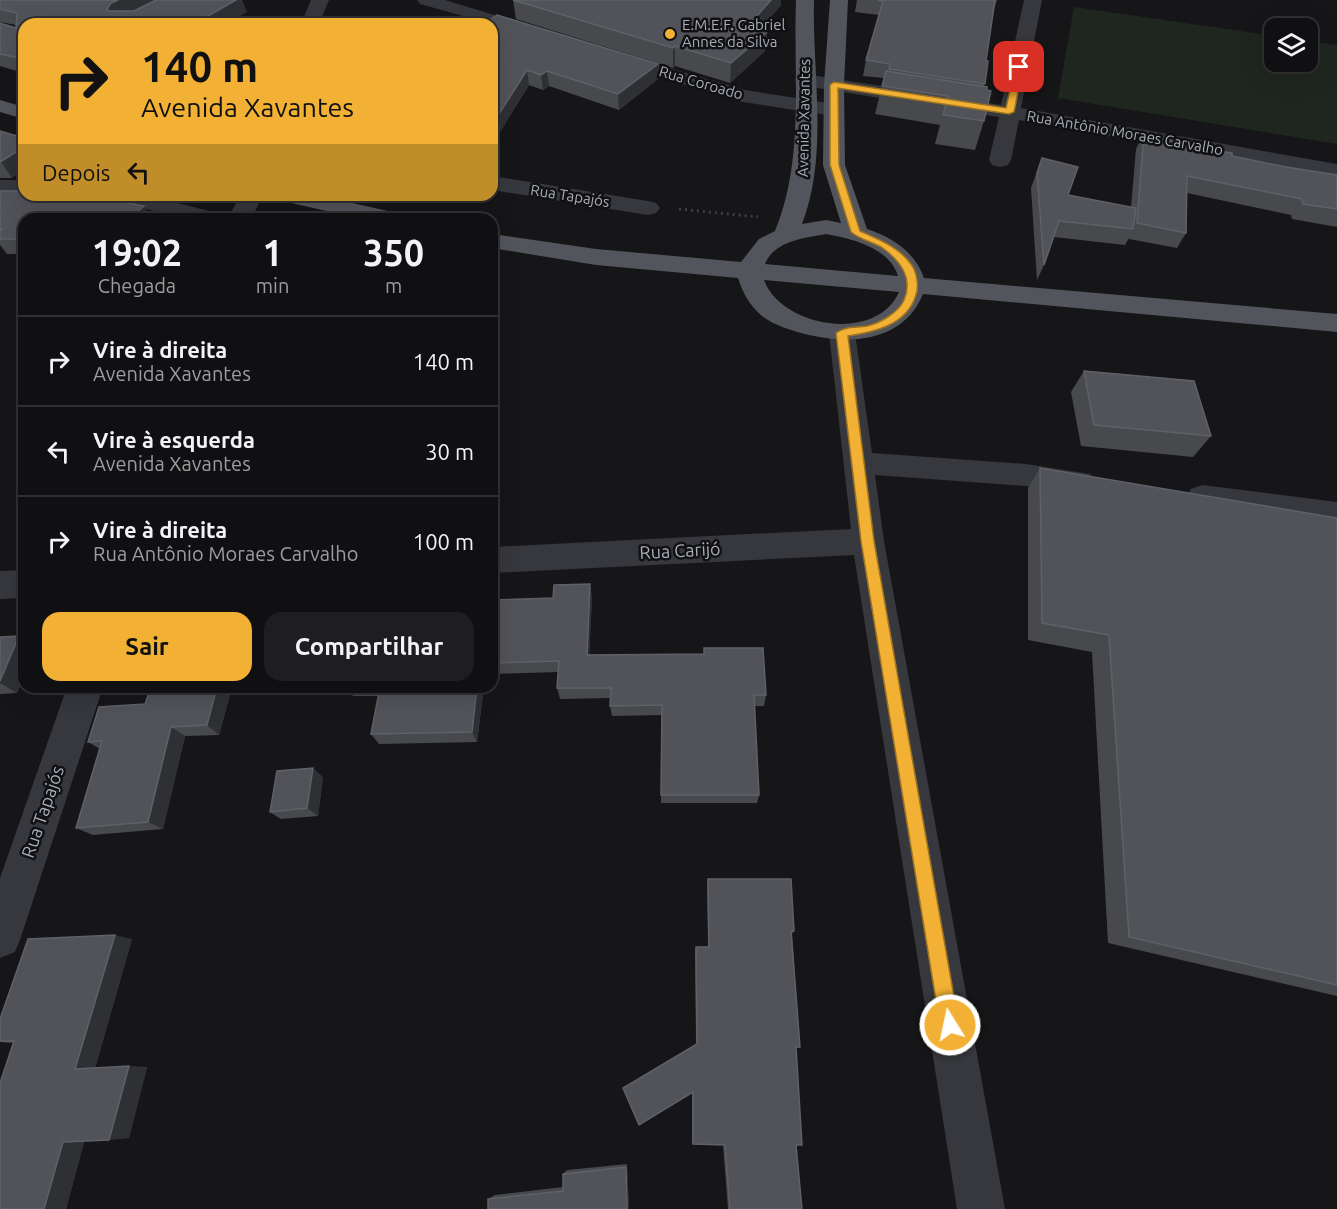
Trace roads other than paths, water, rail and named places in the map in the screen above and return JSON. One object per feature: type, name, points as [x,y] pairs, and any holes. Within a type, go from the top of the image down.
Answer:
[{"type":"main road","name":"Avenida Xavantes","points":[[789,227],[802,187],[805,0]]},
{"type":"main road","name":"Avenida Xavantes","points":[[839,0],[834,85],[834,165],[856,232]]},
{"type":"main road","points":[[0,106],[18,111]]},
{"type":"main road","points":[[312,201],[366,213]]},
{"type":"main road","points":[[789,227],[826,227],[856,232],[887,247],[908,266],[913,286],[908,304],[893,319],[870,329],[842,333],[805,328],[774,314],[754,294],[749,272],[754,256],[789,227]]},
{"type":"main road","points":[[498,242],[596,257],[749,272],[1337,323]]},
{"type":"street","points":[[312,18],[320,0]]},
{"type":"street","points":[[426,0],[484,18]]},
{"type":"street","points":[[1000,160],[1033,0]]},
{"type":"street","points":[[498,22],[551,39]]},
{"type":"street","name":"Rua Coroado","points":[[597,53],[743,96],[834,110]]},
{"type":"street","name":"Rua Antônio Moraes Carvalho","points":[[805,80],[1009,112],[1337,171]]},
{"type":"street","name":"Rua Tapajós","points":[[498,184],[648,208]]},
{"type":"street","points":[[0,187],[18,186]]},
{"type":"street","points":[[142,201],[190,213]]},
{"type":"street","points":[[842,333],[868,541],[981,1209]]},
{"type":"street","points":[[859,463],[1026,475],[1107,485]]},
{"type":"street","points":[[1176,494],[1337,514]]},
{"type":"street","name":"Rua Carijó","points":[[498,560],[868,541]]},
{"type":"street","points":[[0,585],[18,584]]},
{"type":"street","name":"Rua Tapajós","points":[[0,937],[84,693]]},
{"type":"place","name":"E.M.E.F. Gabriel Annes da Silva","points":[[670,34]]}]
